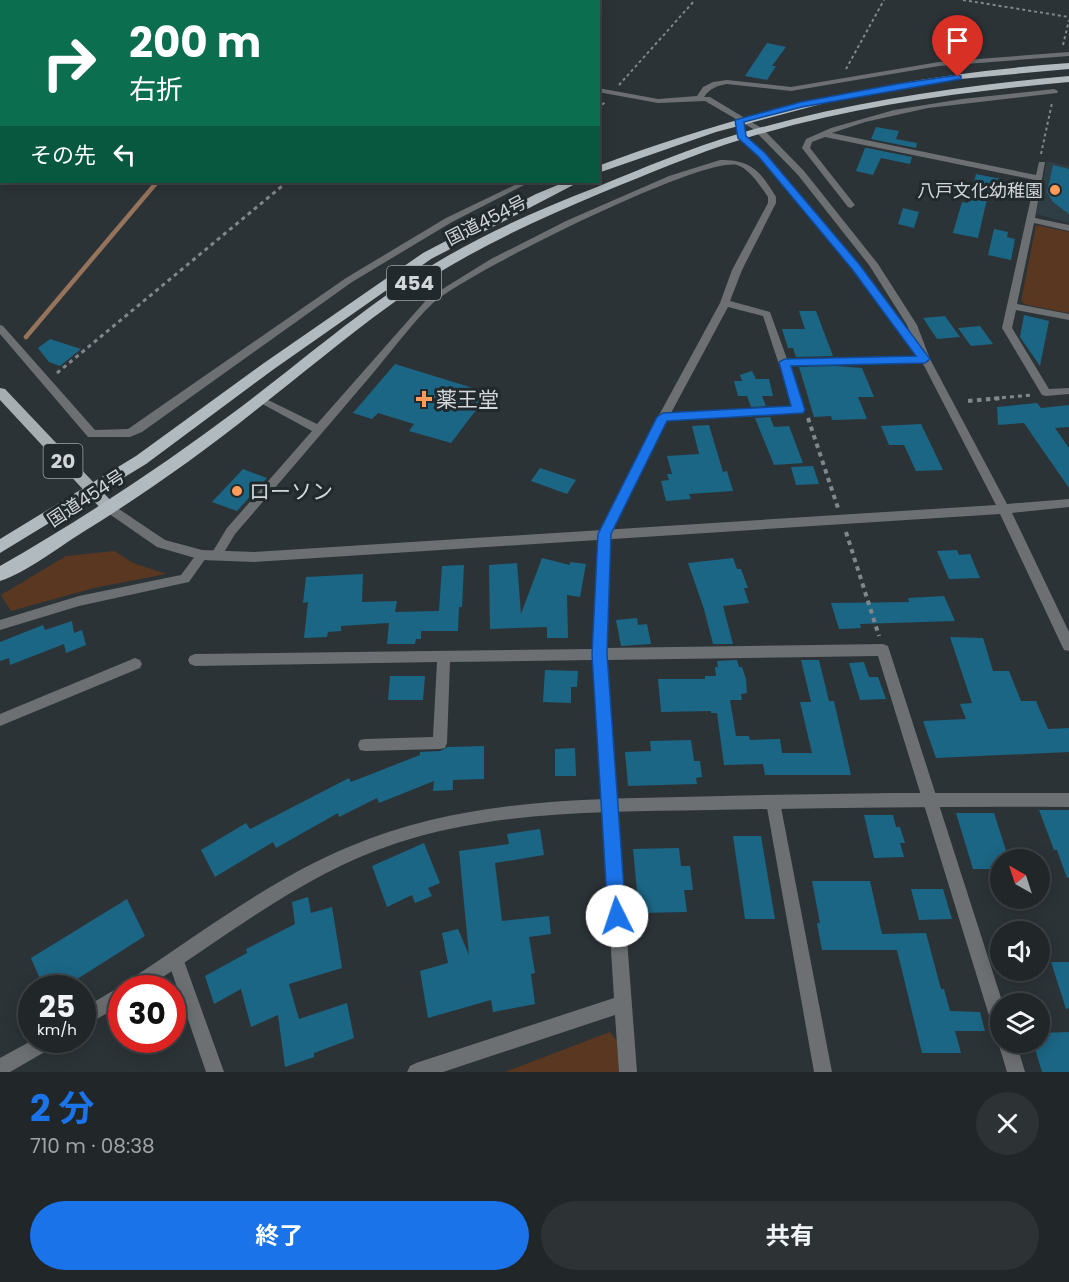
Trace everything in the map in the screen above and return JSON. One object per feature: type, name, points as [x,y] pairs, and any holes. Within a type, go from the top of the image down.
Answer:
[{"type":"highway","points":[[600,169],[648,150],[740,120],[801,105],[897,86],[1069,66]]},
{"type":"highway","name":"国道454号","points":[[0,574],[109,508],[260,400],[353,325],[445,263],[500,233],[561,206],[741,136],[839,112],[931,94],[1069,79]]},
{"type":"highway","name":"国道454号","points":[[0,547],[141,460],[372,293],[428,256],[490,222],[571,183]]},
{"type":"main road","name":"20","points":[[0,392],[109,508]]},
{"type":"street","points":[[699,98],[706,87],[728,81],[783,90],[939,64],[1065,54]]},
{"type":"street","points":[[600,90],[658,102],[699,98],[715,102],[760,131],[801,173],[873,264],[912,325],[925,359],[1004,509],[1069,646]]},
{"type":"street","points":[[851,205],[806,148],[809,141],[865,120],[928,107],[1054,91]]},
{"type":"street","points":[[740,120],[741,136],[762,155],[855,266],[925,359]]},
{"type":"street","points":[[823,134],[1039,178]]},
{"type":"street","points":[[0,624],[79,602],[185,579],[231,531],[432,300],[494,261],[569,223],[672,178],[720,162],[737,162],[747,166],[771,196],[772,203],[737,270],[725,303],[663,417],[605,534],[599,654],[628,1072]]},
{"type":"street","points":[[1042,164],[1007,328],[1046,393],[1069,391]]},
{"type":"street","points":[[0,328],[92,434],[96,436],[130,432],[183,398],[349,280],[448,220],[524,183]]},
{"type":"street","points":[[1030,220],[1069,228]]},
{"type":"street","points":[[663,417],[799,410],[785,362],[767,314],[725,303]]},
{"type":"street","points":[[1012,306],[1069,316]]},
{"type":"street","points":[[785,362],[925,359]]},
{"type":"street","points":[[260,400],[319,429]]},
{"type":"street","points":[[109,508],[161,544],[209,555],[254,557],[1004,509],[1069,502]]},
{"type":"street","points":[[195,660],[883,650],[932,799],[991,993]]},
{"type":"street","points":[[365,745],[440,743],[444,657]]},
{"type":"street","points":[[0,720],[135,664]]},
{"type":"street","points":[[153,975],[255,906],[311,873],[377,844],[419,829],[478,817],[535,808],[932,799],[1069,800]]},
{"type":"street","points":[[773,802],[823,1072]]},
{"type":"street","points":[[176,961],[215,1072]]},
{"type":"street","points":[[416,1072],[622,1004]]},
{"type":"street","points":[[0,1068],[26,1053]]},
{"type":"street","points":[[1010,1053],[1016,1072]]},
{"type":"path","points":[[612,92],[694,0]]},
{"type":"path","points":[[842,80],[843,74],[884,0]]},
{"type":"path","points":[[963,0],[1069,18],[1065,54]]},
{"type":"path","points":[[1042,164],[1041,158],[1054,91]]},
{"type":"path","points":[[46,382],[286,183]]},
{"type":"path","points":[[968,402],[1046,393]]},
{"type":"shaded area","name":"八戸文化幼稚園","points":[[1047,161],[1069,166],[1069,223],[1036,214]]},
{"type":"shaded area","points":[[1036,225],[1069,232],[1069,313],[1027,305],[1021,301]]},
{"type":"shaded area","points":[[114,551],[133,563],[166,574],[94,588],[11,611],[1,595],[66,556]]},
{"type":"shaded area","points":[[610,1032],[617,1041],[619,1072],[505,1072]]},
{"type":"building","points":[[767,43],[786,47],[772,66],[776,66],[767,80],[745,76]]},
{"type":"building","points":[[876,127],[899,131],[896,139],[917,143],[916,148],[871,139]]},
{"type":"building","points":[[865,148],[912,157],[910,164],[881,158],[873,175],[856,171]]},
{"type":"building","points":[[1053,165],[1069,169],[1069,214],[1053,202],[1047,192]]},
{"type":"building","points":[[976,174],[1001,179],[997,197],[988,195],[978,238],[953,233],[962,202],[968,203]]},
{"type":"building","points":[[903,208],[919,212],[914,228],[898,224]]},
{"type":"building","points":[[994,229],[1008,232],[1007,237],[1015,239],[1011,260],[988,255]]},
{"type":"building","points":[[799,311],[816,311],[833,356],[796,357],[793,348],[788,348],[782,329],[805,329]]},
{"type":"building","points":[[1024,315],[1049,321],[1040,366],[1020,337]]},
{"type":"building","points":[[945,316],[960,337],[937,339],[923,318]]},
{"type":"building","points":[[980,326],[993,344],[971,346],[958,328]]},
{"type":"building","points":[[50,339],[81,349],[60,366],[49,362],[38,348]]},
{"type":"building","name":"薬王堂","points":[[395,364],[489,393],[451,443],[409,431],[414,424],[378,413],[372,419],[353,413]]},
{"type":"building","points":[[799,367],[862,368],[874,397],[858,397],[867,419],[832,420],[831,416],[814,417]]},
{"type":"building","points":[[752,371],[756,379],[769,379],[773,396],[762,396],[766,406],[751,407],[747,396],[738,396],[734,381],[742,381],[740,375]]},
{"type":"building","points":[[1037,403],[1041,408],[1069,405],[1069,427],[1055,428],[1069,448],[1069,488],[1024,423],[998,425],[997,407]]},
{"type":"building","points":[[770,417],[774,427],[789,426],[803,463],[774,465],[755,418]]},
{"type":"building","points":[[921,424],[943,470],[916,471],[904,445],[889,445],[881,426]]},
{"type":"building","points":[[709,425],[723,472],[727,471],[733,491],[689,494],[691,499],[666,501],[661,481],[669,480],[667,474],[672,474],[667,456],[699,454],[692,426]]},
{"type":"building","points":[[813,466],[819,484],[796,485],[791,467]]},
{"type":"building","points":[[540,468],[576,480],[567,494],[531,481]]},
{"type":"building","points":[[243,469],[267,478],[237,511],[212,502]]},
{"type":"building","points":[[957,550],[959,555],[970,554],[980,578],[949,579],[937,551]]},
{"type":"building","points":[[542,558],[570,565],[570,562],[586,564],[580,597],[567,595],[568,638],[547,638],[547,627],[490,629],[489,565],[517,563],[521,614]]},
{"type":"building","points":[[733,558],[737,569],[741,569],[748,588],[744,588],[749,603],[723,606],[733,644],[713,644],[688,563]]},
{"type":"building","points":[[464,565],[462,607],[459,607],[458,631],[421,631],[421,639],[416,639],[415,644],[387,644],[389,623],[341,626],[341,631],[328,632],[327,637],[304,638],[308,602],[303,603],[306,577],[363,574],[362,602],[397,601],[395,612],[439,611],[442,566]]},
{"type":"building","points":[[944,596],[955,621],[860,624],[861,628],[839,629],[831,603],[909,602],[908,598]]},
{"type":"building","points":[[637,618],[638,625],[647,624],[651,644],[621,646],[616,620]]},
{"type":"building","points":[[72,621],[74,633],[82,630],[86,645],[66,653],[64,644],[10,665],[9,658],[0,661],[0,642],[43,625],[45,630]]},
{"type":"building","points":[[950,637],[983,638],[993,671],[1009,671],[1021,701],[1036,701],[1048,729],[1069,728],[1069,752],[936,758],[923,721],[966,719],[960,704],[972,703]]},
{"type":"building","points":[[737,660],[746,679],[747,693],[741,694],[742,700],[730,700],[736,736],[749,736],[750,740],[780,739],[782,753],[812,753],[800,702],[811,702],[801,660],[819,660],[829,701],[834,701],[851,775],[765,775],[763,764],[724,765],[717,713],[711,713],[711,711],[661,712],[658,679],[705,679],[705,676],[716,676],[717,661]]},
{"type":"building","points":[[864,662],[869,677],[878,677],[886,699],[860,700],[849,663]]},
{"type":"building","points":[[545,670],[578,671],[577,687],[571,687],[571,703],[543,702]]},
{"type":"building","points":[[390,676],[425,676],[423,700],[388,700]]},
{"type":"building","points":[[691,740],[694,761],[700,761],[702,777],[696,778],[697,784],[628,786],[625,752],[651,751],[650,741]]},
{"type":"building","points":[[484,746],[484,779],[453,780],[453,790],[433,791],[434,781],[379,803],[377,798],[339,817],[338,813],[276,848],[273,842],[215,877],[201,850],[246,823],[250,829],[349,778],[351,782],[420,755],[420,752],[440,751],[448,747]]},
{"type":"building","points":[[575,748],[576,776],[555,776],[555,749]]},
{"type":"building","points":[[1039,810],[1069,810],[1069,877],[1067,878],[1057,850],[1054,850]]},
{"type":"building","points":[[956,813],[994,813],[1005,849],[990,849],[990,869],[973,869]]},
{"type":"building","points":[[864,815],[893,815],[896,827],[900,827],[905,843],[900,843],[904,857],[874,858]]},
{"type":"building","points":[[540,829],[544,855],[495,863],[502,921],[549,916],[551,934],[529,937],[535,973],[531,974],[535,1004],[493,1012],[491,1000],[428,1018],[420,971],[448,963],[442,933],[458,929],[469,955],[459,851],[509,844],[507,834]]},
{"type":"building","points":[[733,836],[761,836],[775,919],[745,919]]},
{"type":"building","points":[[424,843],[440,883],[428,888],[432,896],[415,903],[412,895],[387,907],[372,866]]},
{"type":"building","points":[[679,848],[681,866],[690,866],[693,890],[684,890],[687,912],[639,913],[633,849]]},
{"type":"building","points":[[812,881],[870,881],[882,934],[926,933],[941,989],[944,989],[950,1011],[980,1012],[985,1031],[955,1031],[961,1053],[922,1053],[897,950],[822,950],[817,923],[820,923]]},
{"type":"building","points":[[911,889],[943,889],[952,919],[919,920]]},
{"type":"building","points":[[308,897],[311,913],[332,907],[342,968],[289,984],[299,1019],[347,1003],[354,1038],[314,1053],[314,1057],[285,1067],[278,1015],[251,1027],[241,989],[214,1004],[205,976],[247,953],[246,949],[295,924],[292,902]]},
{"type":"building","points":[[127,899],[145,936],[84,975],[38,975],[31,958]]},
{"type":"building","points":[[1051,962],[1069,962],[1069,1008],[1066,1009]]},
{"type":"building","points":[[1069,1032],[1069,1072],[1042,1072],[1036,1053],[1050,1053],[1050,1033]]},
{"type":"waterway","points":[[26,337],[156,183]]},
{"type":"place","name":"八戸文化幼稚園","points":[[1055,190]]},
{"type":"place","name":"薬王堂","points":[[424,399]]},
{"type":"place","name":"ローソン","points":[[237,491]]},
{"type":"route","points":[[617,916],[599,654],[603,553],[605,534],[611,520],[663,417],[799,410],[785,362],[925,359],[900,329],[881,298],[855,266],[762,155],[741,136],[740,120],[897,86],[958,77]]}]
